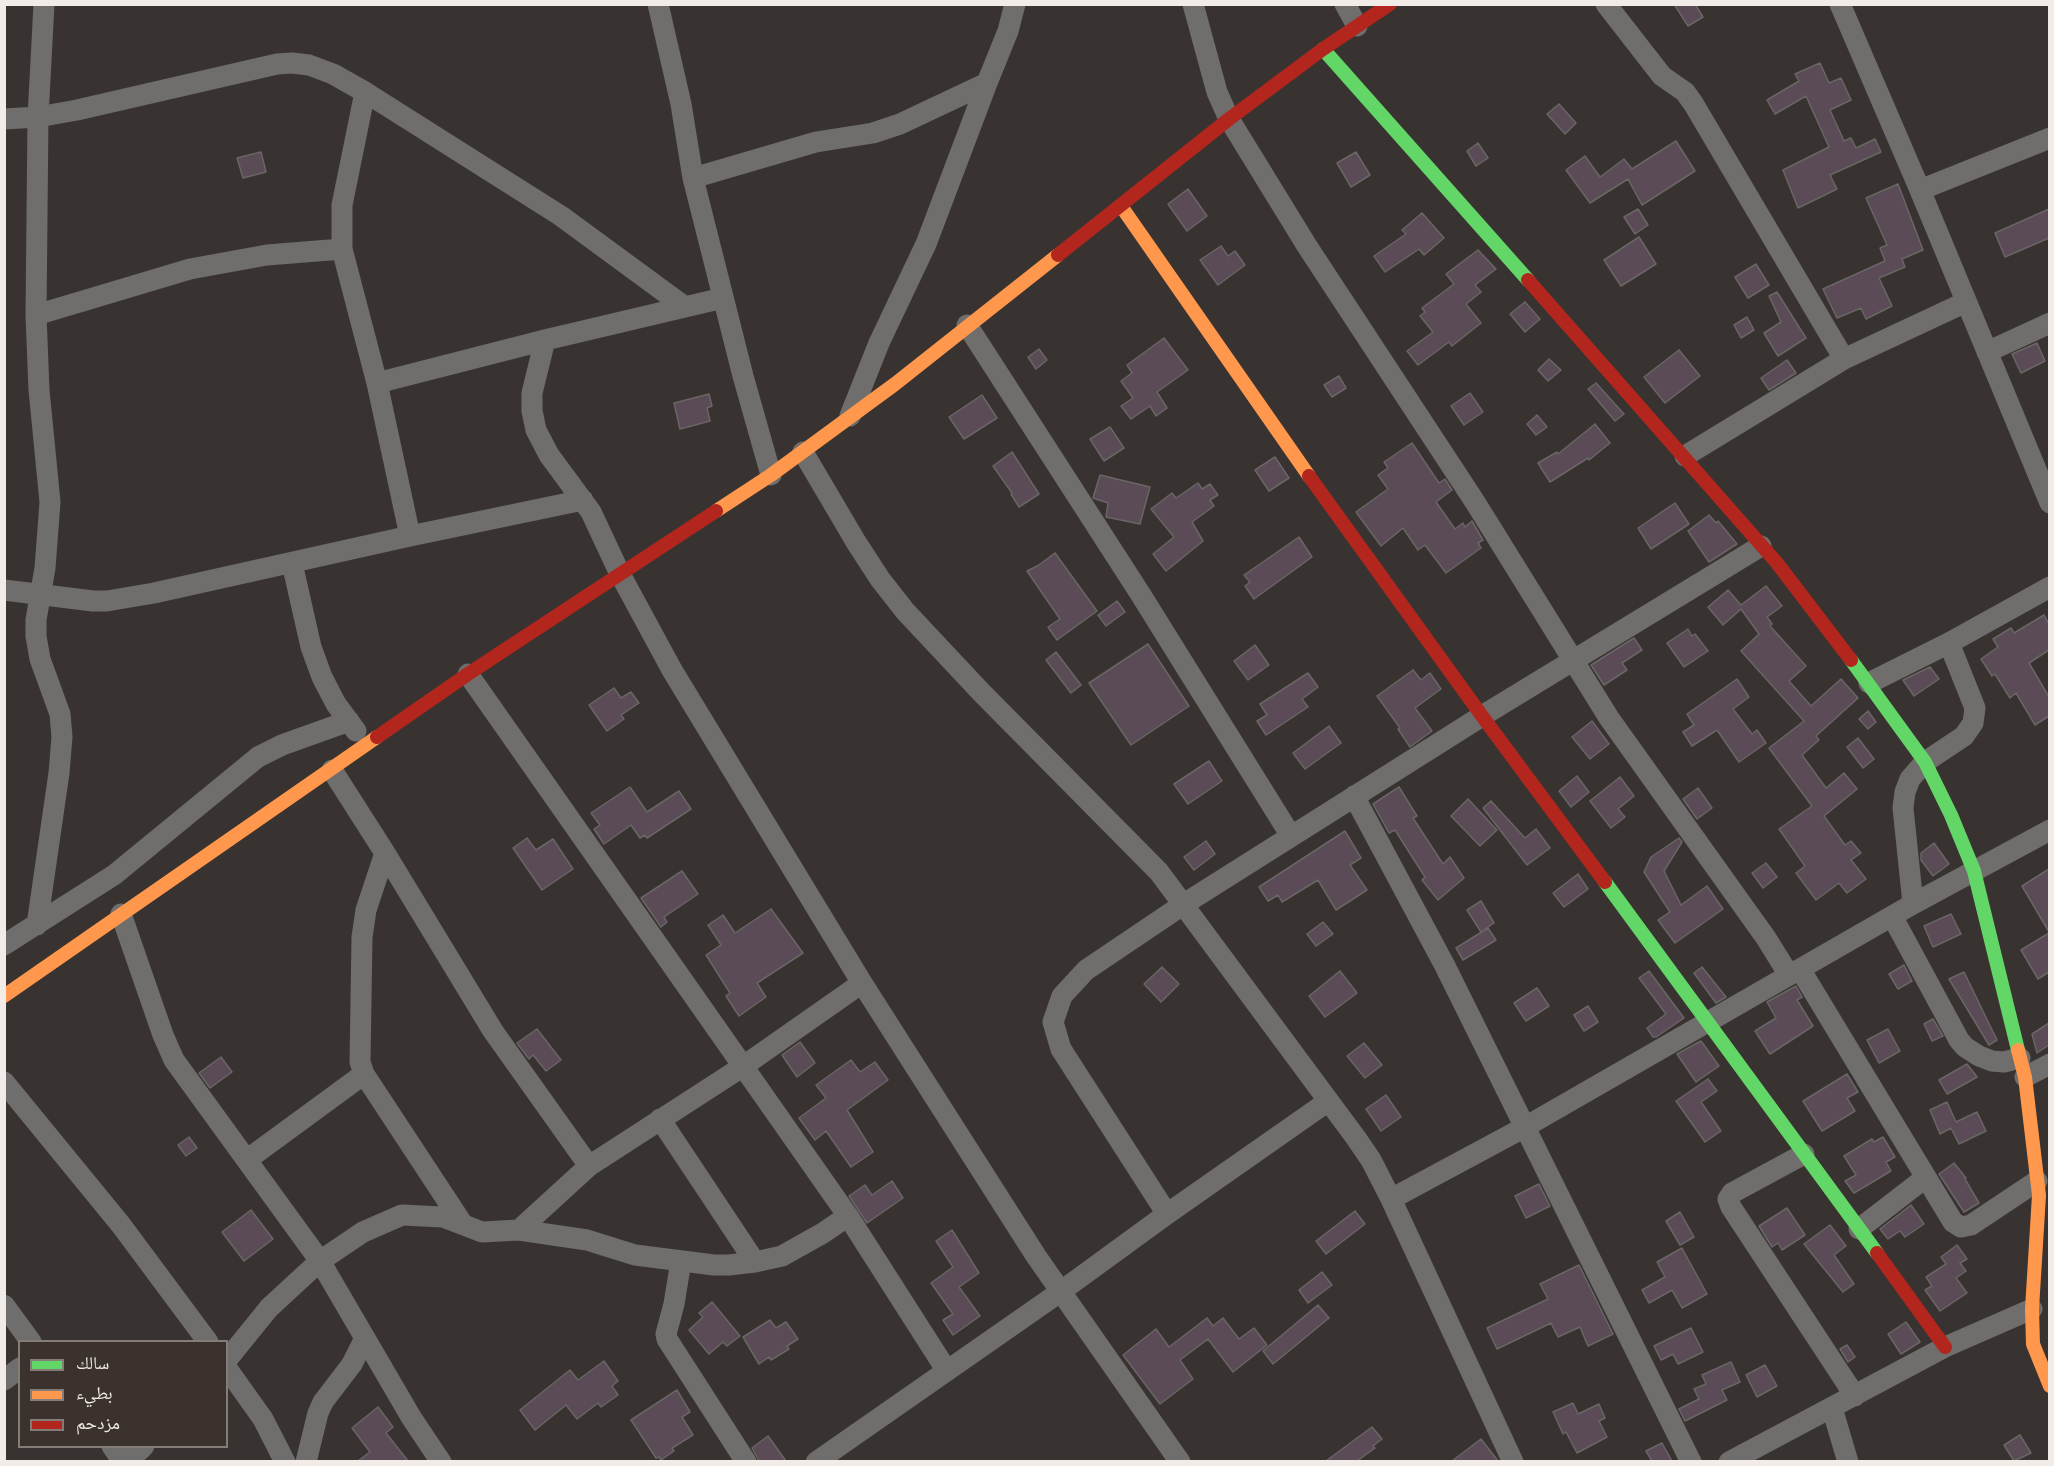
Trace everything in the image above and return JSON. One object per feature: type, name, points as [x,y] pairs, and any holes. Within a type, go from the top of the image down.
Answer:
[{"type":"street","points":[[37,925],[56,796],[62,737],[60,714],[40,659],[36,636],[36,620],[45,568],[50,502],[39,390],[36,315],[38,117],[44,4]]},
{"type":"street","points":[[658,4],[681,104],[693,178],[771,475]]},
{"type":"street","points":[[850,416],[879,343],[926,244],[1008,32],[1015,4]]},
{"type":"street","points":[[1193,4],[1217,92],[1228,119],[1307,246],[1475,502],[1609,718],[1759,929],[1794,972],[1953,1222],[1961,1227],[1971,1225],[2042,1189]]},
{"type":"street","points":[[1345,4],[1357,26]]},
{"type":"street","points":[[4,996],[468,674],[771,475],[894,384],[1228,119],[1323,49],[1390,4]]},
{"type":"street","points":[[1606,4],[1662,76],[1685,92],[1693,103],[1844,359]]},
{"type":"street","points":[[1840,4],[1920,190],[2049,503]]},
{"type":"street","points":[[1323,49],[1777,563],[1869,682],[1925,762],[1951,815],[1974,871],[2023,1068],[2042,1189],[2032,1309],[2033,1344],[2047,1375]]},
{"type":"street","points":[[4,119],[38,117],[277,64],[309,65],[333,74],[365,92],[561,216],[685,307]]},
{"type":"street","points":[[693,178],[816,142],[873,132],[900,124],[987,83]]},
{"type":"street","points":[[365,92],[342,205],[342,249],[377,383],[410,536]]},
{"type":"street","points":[[1920,190],[2049,138]]},
{"type":"street","points":[[1121,206],[1316,486],[1482,716],[1945,1347]]},
{"type":"street","points":[[36,315],[190,269],[267,255],[342,249]]},
{"type":"street","points":[[377,383],[723,298]]},
{"type":"street","points":[[1684,456],[1844,359],[1966,302]]},
{"type":"street","points":[[1987,352],[2049,323]]},
{"type":"street","points":[[967,325],[1141,594],[1291,836]]},
{"type":"street","points":[[545,340],[532,393],[532,411],[536,430],[549,455],[591,512],[620,574],[672,670],[862,983],[1060,1292],[1180,1461]]},
{"type":"street","points":[[803,452],[880,579],[905,610],[1066,780],[1159,872],[1371,1160],[1513,1461]]},
{"type":"street","points":[[4,590],[107,601],[154,593],[583,500]]},
{"type":"street","points":[[1167,1214],[1061,1049],[1053,1022],[1062,996],[1086,970],[1184,904],[1482,716],[1761,546]]},
{"type":"street","points":[[292,563],[311,647],[322,677],[336,704],[366,744]]},
{"type":"street","points":[[1869,682],[1949,643],[2049,586]]},
{"type":"street","points":[[1913,904],[1903,808],[1905,792],[1910,778],[1925,762],[1964,736],[1973,723],[1975,708],[1972,697],[1949,643]]},
{"type":"street","points":[[468,674],[848,1216],[947,1371]]},
{"type":"street","points":[[4,945],[114,875],[258,757],[349,722]]},
{"type":"street","points":[[332,770],[386,853],[494,1031],[589,1166]]},
{"type":"street","points":[[1354,796],[1445,966],[1691,1461]]},
{"type":"street","points":[[1391,1199],[1525,1127],[1913,904],[2049,830]]},
{"type":"street","points":[[386,853],[371,891],[362,937],[360,1062],[364,1074],[462,1223]]},
{"type":"street","points":[[121,914],[168,1049],[181,1071],[248,1159],[320,1261],[411,1416],[441,1461]]},
{"type":"street","points":[[1892,916],[1959,1040],[1965,1047],[1979,1056],[2023,1068],[2049,1064]]},
{"type":"street","points":[[519,1230],[589,1166],[742,1067],[862,983]]},
{"type":"street","points":[[248,1159],[364,1074]]},
{"type":"street","points":[[4,1082],[121,1225],[207,1340]]},
{"type":"street","points":[[816,1461],[1060,1292],[1327,1102]]},
{"type":"street","points":[[660,1119],[755,1262]]},
{"type":"street","points":[[1804,1154],[1732,1193],[1728,1199],[1731,1207],[1855,1396]]},
{"type":"street","points":[[1858,1229],[1925,1178]]},
{"type":"street","points":[[228,1359],[269,1308],[320,1261],[363,1232],[402,1215],[443,1217],[482,1232],[519,1230],[587,1240],[631,1254],[714,1265],[755,1262],[782,1256],[848,1216]]},
{"type":"street","points":[[681,1261],[666,1334],[667,1339],[746,1461]]},
{"type":"street","points":[[4,1305],[29,1340]]},
{"type":"street","points":[[1729,1461],[1945,1347],[2032,1309]]},
{"type":"street","points":[[306,1461],[323,1402],[352,1364],[365,1338]]},
{"type":"street","points":[[4,1380],[18,1370]]},
{"type":"street","points":[[228,1370],[263,1419],[285,1461]]},
{"type":"street","points":[[1832,1408],[1848,1461]]},
{"type":"street","points":[[114,1448],[125,1461],[141,1448]]},
{"type":"building","points":[[1674,4],[1695,4],[1703,17],[1688,26]]},
{"type":"building","points":[[1820,63],[1829,83],[1841,78],[1851,100],[1830,110],[1844,141],[1851,138],[1856,148],[1875,139],[1881,152],[1830,175],[1837,189],[1798,208],[1783,170],[1829,147],[1806,96],[1775,114],[1767,100],[1799,81],[1795,74]]},
{"type":"building","points":[[1559,104],[1576,123],[1565,134],[1547,114]]},
{"type":"building","points":[[1676,141],[1695,171],[1642,205],[1628,179],[1590,203],[1566,170],[1585,156],[1600,177],[1624,159],[1632,169]]},
{"type":"building","points":[[1478,143],[1488,158],[1476,166],[1467,151]]},
{"type":"building","points":[[261,152],[266,172],[243,178],[237,158]]},
{"type":"building","points":[[1356,152],[1370,175],[1351,187],[1337,163]]},
{"type":"building","points":[[1898,184],[1923,250],[1902,259],[1905,267],[1879,278],[1892,306],[1866,319],[1861,308],[1837,318],[1823,289],[1885,261],[1880,248],[1887,245],[1866,198]]},
{"type":"building","points":[[1188,189],[1207,216],[1187,231],[1168,204]]},
{"type":"building","points":[[1638,209],[1648,225],[1635,234],[1624,217]]},
{"type":"building","points":[[2049,209],[2049,238],[2005,257],[1995,233]]},
{"type":"building","points":[[1422,213],[1444,238],[1424,255],[1419,249],[1385,272],[1374,256],[1406,234],[1402,230]]},
{"type":"building","points":[[1639,237],[1656,264],[1621,286],[1604,260]]},
{"type":"building","points":[[1221,246],[1228,256],[1235,251],[1245,265],[1218,285],[1200,260]]},
{"type":"building","points":[[1478,250],[1496,269],[1475,285],[1481,292],[1466,304],[1481,323],[1452,346],[1449,342],[1418,365],[1407,351],[1433,332],[1420,316],[1425,312],[1422,308],[1454,284],[1446,274]]},
{"type":"building","points":[[1756,264],[1769,285],[1748,298],[1735,277]]},
{"type":"building","points":[[1777,292],[1806,338],[1778,356],[1764,333],[1781,322],[1769,296]]},
{"type":"building","points":[[1525,302],[1540,319],[1525,332],[1510,314]]},
{"type":"building","points":[[1747,317],[1754,330],[1741,338],[1734,325]]},
{"type":"building","points":[[1164,338],[1188,370],[1157,392],[1167,408],[1156,416],[1150,406],[1131,419],[1121,406],[1133,398],[1121,381],[1132,373],[1127,365]]},
{"type":"building","points":[[2037,343],[2045,361],[2021,373],[2012,354]]},
{"type":"building","points":[[1039,349],[1047,360],[1036,369],[1028,357]]},
{"type":"building","points":[[1679,350],[1700,376],[1665,403],[1644,377]]},
{"type":"building","points":[[1549,359],[1561,370],[1548,381],[1538,370]]},
{"type":"building","points":[[1787,360],[1796,373],[1769,390],[1761,378]]},
{"type":"building","points":[[1339,376],[1346,388],[1332,397],[1324,385]]},
{"type":"building","points":[[1596,383],[1624,414],[1615,421],[1588,389]]},
{"type":"building","points":[[1470,393],[1483,412],[1464,425],[1451,406]]},
{"type":"building","points":[[709,394],[712,406],[707,408],[710,421],[680,429],[674,403]]},
{"type":"building","points":[[982,395],[997,418],[964,439],[949,417]]},
{"type":"building","points":[[1537,415],[1547,427],[1536,435],[1527,424]]},
{"type":"building","points":[[1595,424],[1610,443],[1589,460],[1588,458],[1550,482],[1538,463],[1557,452],[1558,454]]},
{"type":"building","points":[[1110,427],[1124,448],[1104,461],[1090,439]]},
{"type":"building","points":[[1412,443],[1439,483],[1445,479],[1452,490],[1436,502],[1455,529],[1463,523],[1465,527],[1472,521],[1483,540],[1478,543],[1481,548],[1446,573],[1425,545],[1418,550],[1403,528],[1381,546],[1356,512],[1388,489],[1378,475],[1388,468],[1384,462]]},
{"type":"building","points":[[1012,452],[1039,494],[1019,507],[993,466]]},
{"type":"building","points":[[1275,457],[1289,478],[1269,491],[1255,470]]},
{"type":"building","points":[[1100,475],[1150,487],[1140,524],[1106,517],[1108,503],[1093,498]]},
{"type":"building","points":[[1198,483],[1202,489],[1210,484],[1218,495],[1210,500],[1214,506],[1192,522],[1203,541],[1166,571],[1153,554],[1174,537],[1151,509],[1172,493],[1176,498]]},
{"type":"building","points":[[1675,503],[1689,524],[1651,549],[1638,528]]},
{"type":"building","points":[[1709,515],[1716,523],[1718,521],[1737,544],[1709,562],[1688,531]]},
{"type":"building","points":[[1299,537],[1312,557],[1254,599],[1245,586],[1250,582],[1244,575]]},
{"type":"building","points":[[1055,553],[1097,611],[1057,640],[1048,627],[1060,619],[1027,571]]},
{"type":"building","points":[[1766,586],[1782,606],[1767,617],[1772,624],[1770,626],[1806,666],[1789,681],[1811,706],[1841,679],[1858,698],[1816,736],[1819,740],[1802,755],[1826,788],[1844,773],[1857,789],[1824,816],[1845,845],[1851,841],[1861,853],[1851,860],[1866,879],[1847,893],[1839,883],[1816,900],[1796,873],[1805,866],[1779,829],[1812,806],[1769,748],[1804,721],[1741,651],[1759,634],[1741,609],[1723,625],[1708,607],[1728,590],[1741,605]]},
{"type":"building","points":[[1117,601],[1125,612],[1106,626],[1098,615]]},
{"type":"building","points":[[2044,615],[2049,624],[2049,650],[2029,663],[2049,697],[2049,716],[2035,725],[2016,693],[2010,698],[1995,674],[1992,676],[1981,659],[1998,647],[1993,639],[2011,628],[2014,633]]},
{"type":"building","points":[[1688,629],[1692,636],[1695,634],[1708,651],[1684,667],[1667,643]]},
{"type":"building","points":[[1634,638],[1642,650],[1622,663],[1627,670],[1604,685],[1591,665]]},
{"type":"building","points":[[1148,644],[1189,706],[1131,745],[1089,683]]},
{"type":"building","points":[[1255,645],[1269,665],[1248,680],[1234,661]]},
{"type":"building","points":[[1056,652],[1081,685],[1071,693],[1046,660]]},
{"type":"building","points":[[1930,667],[1939,679],[1914,696],[1903,680]]},
{"type":"building","points":[[1413,670],[1421,680],[1430,673],[1441,689],[1415,708],[1432,731],[1410,747],[1398,729],[1400,728],[1377,696]]},
{"type":"building","points":[[1308,673],[1318,687],[1302,699],[1308,707],[1266,735],[1257,721],[1267,715],[1260,704]]},
{"type":"building","points":[[1737,679],[1749,697],[1733,709],[1752,734],[1757,730],[1766,743],[1739,762],[1717,730],[1692,746],[1683,732],[1694,725],[1687,714]]},
{"type":"building","points":[[614,688],[621,698],[631,692],[639,703],[621,715],[624,719],[607,731],[589,705]]},
{"type":"building","points":[[1868,711],[1876,722],[1868,729],[1859,719]]},
{"type":"building","points":[[1592,721],[1609,744],[1590,759],[1572,737]]},
{"type":"building","points":[[1329,726],[1341,743],[1305,769],[1293,753]]},
{"type":"building","points":[[1858,738],[1874,759],[1863,768],[1847,747]]},
{"type":"building","points":[[1209,761],[1222,781],[1188,804],[1174,784]]},
{"type":"building","points":[[1577,776],[1589,792],[1571,807],[1559,791]]},
{"type":"building","points":[[1620,777],[1634,796],[1618,809],[1625,817],[1611,828],[1590,801]]},
{"type":"building","points":[[630,787],[647,812],[679,791],[691,809],[647,838],[645,835],[640,838],[631,825],[604,844],[594,829],[600,825],[591,813]]},
{"type":"building","points":[[1399,787],[1417,816],[1413,818],[1443,864],[1450,857],[1464,878],[1438,900],[1422,880],[1425,877],[1395,830],[1389,833],[1373,804]]},
{"type":"building","points":[[1698,788],[1712,808],[1697,819],[1683,799]]},
{"type":"building","points":[[1468,799],[1497,830],[1480,846],[1451,816]]},
{"type":"building","points":[[1491,801],[1525,838],[1536,829],[1550,848],[1527,865],[1483,808]]},
{"type":"building","points":[[1345,831],[1361,858],[1350,865],[1367,890],[1336,910],[1318,880],[1282,902],[1278,895],[1268,901],[1259,887]]},
{"type":"building","points":[[527,838],[536,850],[553,839],[573,869],[542,890],[513,848]]},
{"type":"building","points":[[1679,838],[1682,842],[1664,871],[1681,905],[1707,886],[1723,909],[1675,943],[1658,920],[1670,912],[1644,872],[1651,857]]},
{"type":"building","points":[[1206,841],[1215,854],[1194,870],[1184,857]]},
{"type":"building","points":[[1934,843],[1949,864],[1933,876],[1921,860],[1921,853]]},
{"type":"building","points":[[1766,863],[1777,877],[1763,888],[1752,873]]},
{"type":"building","points":[[2049,869],[2049,932],[2022,886]]},
{"type":"building","points":[[682,871],[698,894],[664,917],[667,922],[661,927],[641,898]]},
{"type":"building","points":[[1578,874],[1588,889],[1564,907],[1553,893]]},
{"type":"building","points":[[1481,901],[1494,923],[1481,932],[1467,910]]},
{"type":"building","points":[[771,909],[803,953],[757,983],[766,997],[739,1016],[726,996],[730,993],[706,955],[721,945],[708,925],[723,915],[735,933]]},
{"type":"building","points":[[1951,914],[1961,934],[1933,947],[1924,926]]},
{"type":"building","points":[[1323,922],[1333,934],[1316,946],[1307,934]]},
{"type":"building","points":[[1488,928],[1496,940],[1463,960],[1456,948]]},
{"type":"building","points":[[2049,933],[2049,972],[2038,979],[2021,950]]},
{"type":"building","points":[[1904,965],[1912,981],[1898,989],[1889,974]]},
{"type":"building","points":[[1162,967],[1179,984],[1161,1002],[1144,984]]},
{"type":"building","points":[[1702,967],[1726,997],[1716,1003],[1694,973]]},
{"type":"building","points":[[1340,971],[1357,993],[1325,1017],[1309,996]]},
{"type":"building","points":[[1649,971],[1684,1018],[1656,1037],[1653,1037],[1647,1028],[1666,1014],[1639,978]]},
{"type":"building","points":[[1964,972],[1997,1040],[1989,1045],[1949,979]]},
{"type":"building","points":[[1796,986],[1802,997],[1797,1000],[1813,1026],[1770,1054],[1755,1031],[1776,1018],[1767,1002]]},
{"type":"building","points":[[1537,988],[1549,1006],[1526,1021],[1514,1003]]},
{"type":"building","points":[[1588,1006],[1598,1022],[1584,1031],[1574,1015]]},
{"type":"building","points":[[1933,1019],[1943,1036],[1932,1041],[1924,1024]]},
{"type":"building","points":[[2049,1023],[2049,1045],[2037,1053],[2032,1034]]},
{"type":"building","points":[[537,1029],[561,1060],[546,1071],[533,1055],[529,1059],[517,1043]]},
{"type":"building","points":[[1888,1029],[1900,1051],[1879,1063],[1867,1040]]},
{"type":"building","points":[[1701,1041],[1719,1066],[1696,1082],[1677,1054]]},
{"type":"building","points":[[800,1042],[815,1063],[797,1077],[782,1055]]},
{"type":"building","points":[[1364,1043],[1382,1065],[1365,1078],[1347,1056]]},
{"type":"building","points":[[221,1057],[232,1072],[210,1088],[199,1073]]},
{"type":"building","points":[[851,1060],[860,1072],[875,1062],[888,1080],[847,1110],[873,1152],[851,1167],[826,1131],[815,1140],[799,1118],[826,1098],[816,1085]]},
{"type":"building","points":[[1967,1064],[1977,1077],[1947,1094],[1939,1080]]},
{"type":"building","points":[[1847,1074],[1858,1092],[1847,1098],[1855,1111],[1822,1131],[1803,1101]]},
{"type":"building","points":[[1708,1079],[1717,1091],[1701,1102],[1721,1131],[1705,1142],[1676,1101]]},
{"type":"building","points":[[1386,1095],[1401,1117],[1381,1131],[1366,1109]]},
{"type":"building","points":[[1947,1102],[1956,1122],[1977,1112],[1986,1131],[1959,1144],[1951,1128],[1940,1134],[1930,1110]]},
{"type":"building","points":[[189,1137],[197,1148],[186,1156],[178,1145]]},
{"type":"building","points":[[1883,1137],[1895,1157],[1886,1162],[1891,1171],[1854,1193],[1845,1181],[1856,1175],[1844,1156],[1872,1139],[1874,1142]]},
{"type":"building","points":[[1954,1163],[1966,1178],[1979,1203],[1964,1212],[1939,1174]]},
{"type":"building","points":[[892,1181],[903,1198],[867,1223],[849,1196],[865,1185],[872,1195]]},
{"type":"building","points":[[1539,1184],[1550,1206],[1526,1218],[1515,1196]]},
{"type":"building","points":[[1911,1205],[1924,1224],[1905,1237],[1900,1231],[1888,1239],[1880,1229]]},
{"type":"building","points":[[1787,1208],[1805,1235],[1782,1250],[1778,1243],[1772,1247],[1759,1226]]},
{"type":"building","points":[[251,1210],[273,1239],[244,1261],[222,1232]]},
{"type":"building","points":[[1355,1211],[1365,1224],[1326,1254],[1316,1241]]},
{"type":"building","points":[[1680,1212],[1694,1237],[1680,1245],[1666,1221]]},
{"type":"building","points":[[1830,1225],[1846,1246],[1834,1255],[1854,1284],[1843,1292],[1804,1244]]},
{"type":"building","points":[[952,1230],[979,1273],[959,1287],[980,1316],[953,1335],[943,1320],[953,1314],[931,1283],[953,1267],[936,1241]]},
{"type":"building","points":[[1957,1245],[1967,1259],[1960,1263],[1966,1271],[1956,1278],[1967,1293],[1940,1311],[1925,1290],[1932,1286],[1926,1277],[1946,1264],[1941,1257]]},
{"type":"building","points":[[1682,1248],[1707,1294],[1682,1308],[1672,1290],[1649,1303],[1642,1290],[1665,1277],[1657,1262]]},
{"type":"building","points":[[1579,1265],[1613,1334],[1588,1346],[1580,1327],[1558,1337],[1551,1323],[1497,1349],[1487,1328],[1548,1299],[1540,1284]]},
{"type":"building","points":[[1322,1272],[1332,1285],[1308,1303],[1299,1290]]},
{"type":"building","points":[[712,1302],[740,1336],[727,1346],[723,1342],[709,1354],[689,1330],[703,1317],[699,1313]]},
{"type":"building","points":[[1318,1305],[1329,1318],[1273,1364],[1263,1351]]},
{"type":"building","points":[[1207,1318],[1213,1326],[1223,1318],[1239,1339],[1254,1328],[1267,1345],[1233,1372],[1208,1339],[1180,1360],[1193,1379],[1160,1404],[1123,1355],[1156,1329],[1169,1347]]},
{"type":"building","points":[[770,1320],[776,1328],[786,1322],[798,1339],[787,1346],[789,1349],[759,1364],[743,1337]]},
{"type":"building","points":[[1906,1322],[1920,1342],[1901,1354],[1888,1334]]},
{"type":"building","points":[[1691,1328],[1703,1352],[1678,1364],[1673,1354],[1661,1360],[1654,1346]]},
{"type":"building","points":[[1847,1345],[1855,1357],[1848,1362],[1840,1349]]},
{"type":"building","points":[[604,1361],[618,1381],[612,1386],[618,1395],[601,1407],[598,1403],[577,1419],[566,1405],[535,1430],[520,1410],[570,1370],[578,1380]]},
{"type":"building","points":[[1731,1362],[1740,1382],[1722,1390],[1727,1400],[1685,1421],[1679,1409],[1699,1399],[1694,1389],[1706,1384],[1702,1375]]},
{"type":"building","points":[[1765,1365],[1777,1386],[1757,1397],[1746,1375]]},
{"type":"building","points":[[677,1390],[690,1412],[682,1417],[693,1435],[672,1448],[674,1451],[661,1460],[659,1457],[656,1458],[631,1420]]},
{"type":"building","points":[[1573,1403],[1578,1414],[1599,1404],[1605,1418],[1599,1421],[1607,1437],[1577,1453],[1566,1432],[1563,1434],[1553,1412]]},
{"type":"building","points":[[378,1407],[393,1427],[386,1433],[408,1461],[358,1461],[370,1452],[352,1428]]},
{"type":"building","points":[[1372,1427],[1382,1439],[1373,1446],[1375,1448],[1357,1461],[1326,1461]]},
{"type":"building","points":[[2020,1435],[2031,1453],[2014,1461],[2004,1445]]},
{"type":"building","points":[[768,1436],[786,1461],[759,1461],[752,1448]]},
{"type":"building","points":[[1481,1439],[1498,1461],[1452,1461]]},
{"type":"building","points":[[1662,1443],[1672,1461],[1652,1461],[1646,1451]]},
{"type":"traffic: fast","points":[[1323,49],[1528,280]]},
{"type":"traffic: fast","points":[[1851,660],[1925,762],[1951,815],[1974,871],[2018,1050]]},
{"type":"traffic: fast","points":[[1605,882],[1877,1253]]},
{"type":"traffic: slow","points":[[1121,206],[1309,476]]},
{"type":"traffic: slow","points":[[716,511],[771,475],[895,384],[1058,255]]},
{"type":"traffic: slow","points":[[4,996],[377,737]]},
{"type":"traffic: slow","points":[[2018,1050],[2025,1077],[2039,1195],[2032,1309],[2033,1344],[2050,1386]]},
{"type":"traffic: jam","points":[[1058,255],[1229,119],[1323,49],[1390,4]]},
{"type":"traffic: jam","points":[[1528,280],[1777,563],[1851,660]]},
{"type":"traffic: jam","points":[[1309,476],[1605,882]]},
{"type":"traffic: jam","points":[[377,737],[468,674],[716,511]]},
{"type":"traffic: jam","points":[[1877,1253],[1945,1347]]}]
